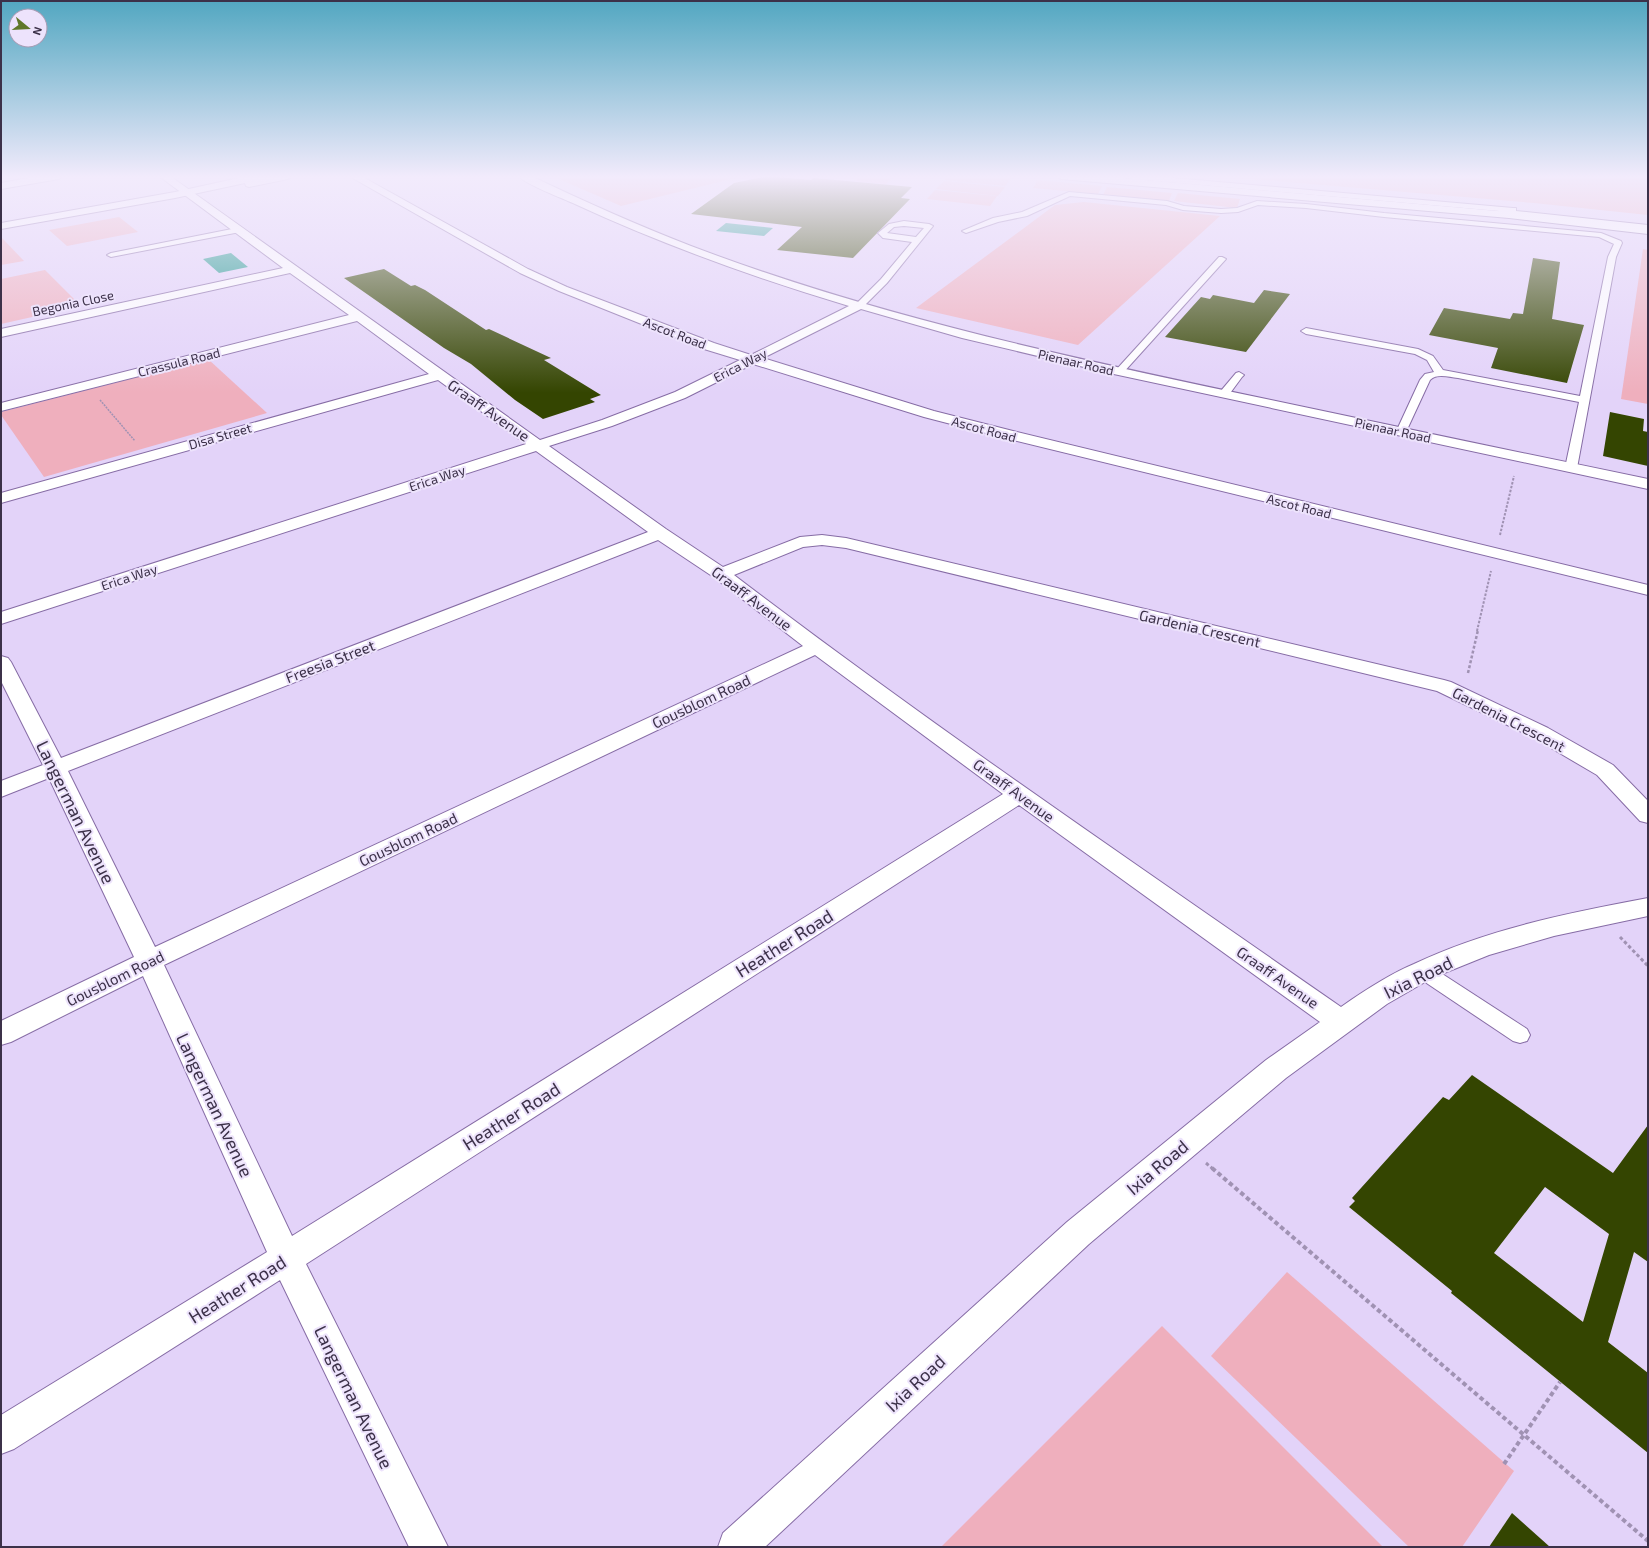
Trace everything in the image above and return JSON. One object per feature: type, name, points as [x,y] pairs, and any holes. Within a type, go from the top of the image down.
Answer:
[{"type":"street","name":"Graaff Avenue","points":[[263,248],[660,533],[721,574],[816,647],[1019,794],[1340,1022]]},
{"type":"street","name":"Ascot Road","points":[[483,248],[524,271],[563,289],[663,328],[752,360],[929,414],[1648,590]]},
{"type":"street","name":"Pienaar Road","points":[[690,248],[777,279],[860,305],[960,333],[1119,372],[1518,458],[1648,484]]},
{"type":"street","name":"Begonia Close","points":[[1,334],[292,269]]},
{"type":"street","name":"Erica Way","points":[[1,618],[656,406],[752,360],[860,305]]},
{"type":"street","name":"Crassula Road","points":[[1,407],[358,317]]},
{"type":"street","name":"Disa Street","points":[[1,498],[439,375]]},
{"type":"street","name":"Freesia Street","points":[[1,789],[660,533]]},
{"type":"street","name":"Gardenia Crescent","points":[[721,574],[800,542],[822,540],[846,543],[1444,686],[1541,733],[1605,770],[1648,815]]},
{"type":"street","name":"Gousblom Road","points":[[1,1034],[149,961],[816,647]]},
{"type":"street","name":"Langerman Avenue","points":[[1,662],[56,767],[149,961],[286,1258],[428,1547]]},
{"type":"street","name":"Heather Road","points":[[1,1436],[286,1258],[1019,794]]},
{"type":"street","name":"Ixia Road","points":[[737,1547],[1078,1233],[1276,1069],[1340,1022],[1378,996],[1423,971],[1482,947],[1554,926],[1648,907]]},
{"type":"lane","points":[[111,255],[145,248]]},
{"type":"lane","points":[[860,305],[884,281],[910,248]]},
{"type":"lane","points":[[1571,468],[1612,257],[1616,248]]},
{"type":"lane","points":[[1119,372],[1222,258]]},
{"type":"lane","points":[[1306,331],[1418,352],[1430,358],[1440,373]]},
{"type":"lane","points":[[1401,432],[1413,409],[1425,380],[1428,376],[1440,373],[1458,375],[1583,400]]},
{"type":"lane","points":[[1224,394],[1239,375]]},
{"type":"lane","points":[[1423,971],[1520,1035]]},
{"type":"path","points":[[88,385],[148,457]]},
{"type":"path","points":[[1444,686],[1468,673],[1518,458]]},
{"type":"path","points":[[1601,916],[1648,966]]},
{"type":"path","points":[[1184,1145],[1648,1541]]},
{"type":"path","points":[[1504,1464],[1560,1382]]},
{"type":"shaded area","points":[[1,248],[12,248],[24,261],[1,265]]},
{"type":"shaded area","points":[[997,248],[1185,248],[1078,345],[916,308]]},
{"type":"shaded area","points":[[1643,249],[1648,250],[1648,404],[1621,399]]},
{"type":"shaded area","points":[[231,253],[248,267],[219,273],[203,259]]},
{"type":"shaded area","points":[[45,270],[81,306],[1,324],[1,279]]},
{"type":"shaded area","points":[[208,359],[267,413],[44,477],[1,415],[1,412]]},
{"type":"shaded area","points":[[1287,1272],[1514,1471],[1462,1547],[1409,1547],[1211,1356]]},
{"type":"shaded area","points":[[1162,1326],[1383,1547],[941,1547]]},
{"type":"building","points":[[779,248],[862,248],[853,258],[777,250]]},
{"type":"building","points":[[1533,258],[1560,262],[1552,319],[1584,325],[1567,383],[1491,368],[1498,348],[1429,335],[1444,308],[1510,319],[1513,313],[1523,314]]},
{"type":"building","points":[[384,269],[411,286],[415,285],[425,290],[486,330],[489,329],[551,358],[544,360],[601,395],[590,399],[595,402],[543,419],[515,400],[471,364],[444,348],[344,278]]},
{"type":"building","points":[[1264,290],[1290,294],[1246,352],[1165,337],[1201,297],[1210,299],[1213,295],[1254,303]]},
{"type":"building","points":[[1610,412],[1644,419],[1643,431],[1648,432],[1648,466],[1603,456]]},
{"type":"building","points":[[1472,1075],[1613,1173],[1648,1125],[1648,1262],[1634,1252],[1608,1342],[1648,1373],[1648,1453],[1451,1293],[1452,1291],[1349,1207],[1355,1201],[1352,1198],[1443,1097],[1449,1100]],"holes":[[[1545,1187],[1609,1234],[1583,1322],[1494,1253]]]},
{"type":"building","points":[[1512,1513],[1550,1547],[1489,1547]]}]
